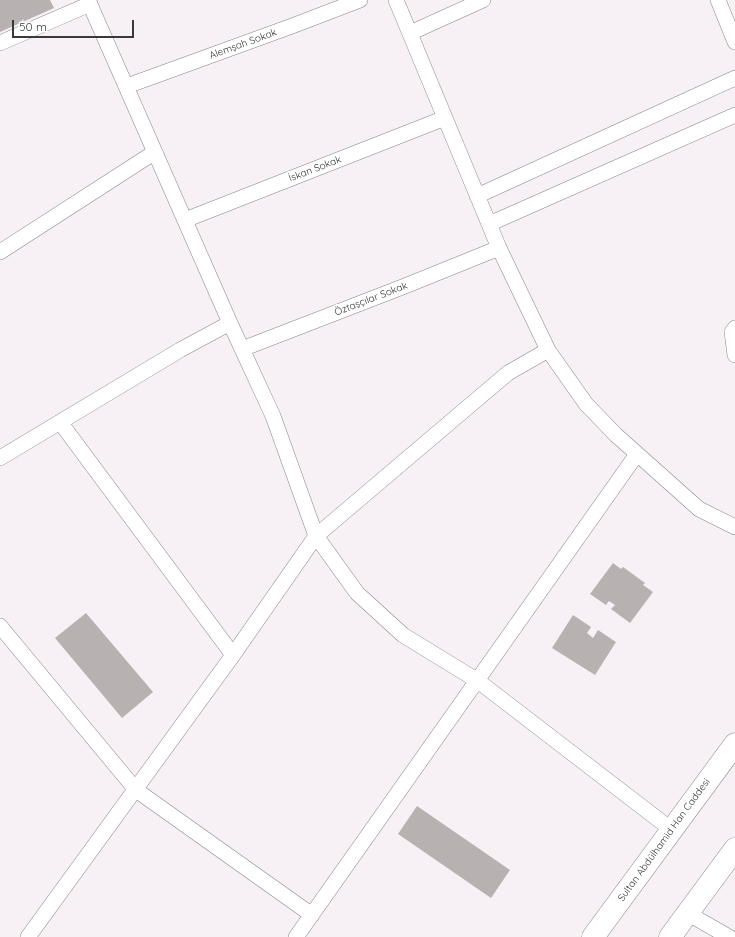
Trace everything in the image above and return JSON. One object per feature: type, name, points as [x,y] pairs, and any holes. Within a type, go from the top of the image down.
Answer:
[{"type":"main road","name":"Sultan Abdülhamid Han Caddesi","points":[[593,937],[735,744]]},
{"type":"main road","points":[[670,937],[735,848]]},
{"type":"street","name":"Alemşah Sokak","points":[[126,86],[360,0]]},
{"type":"street","points":[[396,0],[499,248],[548,350],[586,404],[616,435],[698,509],[735,527]]},
{"type":"street","points":[[410,33],[483,0]]},
{"type":"street","points":[[718,0],[735,42]]},
{"type":"street","points":[[0,43],[89,2],[230,323],[273,416],[316,536],[357,593],[403,635],[478,681],[672,830]]},
{"type":"street","points":[[478,196],[735,78]]},
{"type":"street","points":[[489,224],[735,115]]},
{"type":"street","name":"İskan Sokak","points":[[185,220],[445,118]]},
{"type":"street","points":[[0,252],[155,152]]},
{"type":"street","name":"Öztaşçılar Sokak","points":[[242,349],[499,248]]},
{"type":"street","points":[[0,458],[180,350],[230,323]]},
{"type":"street","points":[[735,328],[732,332],[735,355]]},
{"type":"street","points":[[28,937],[233,655],[316,536],[508,373],[548,350]]},
{"type":"street","points":[[60,422],[233,655]]},
{"type":"street","points":[[296,937],[637,454]]},
{"type":"street","points":[[0,626],[136,790],[312,915]]},
{"type":"street","points":[[687,914],[729,937]]},
{"type":"building","points":[[0,0],[50,0],[54,8],[0,32]]},
{"type":"building","points":[[613,563],[621,569],[623,567],[645,583],[643,585],[653,592],[630,623],[611,609],[615,605],[609,601],[606,605],[590,594]]},
{"type":"building","points":[[86,613],[153,692],[122,718],[55,638]]},
{"type":"building","points":[[573,615],[591,627],[587,633],[593,638],[598,630],[616,642],[595,675],[552,648]]},
{"type":"building","points":[[417,806],[510,870],[491,898],[398,834]]}]
